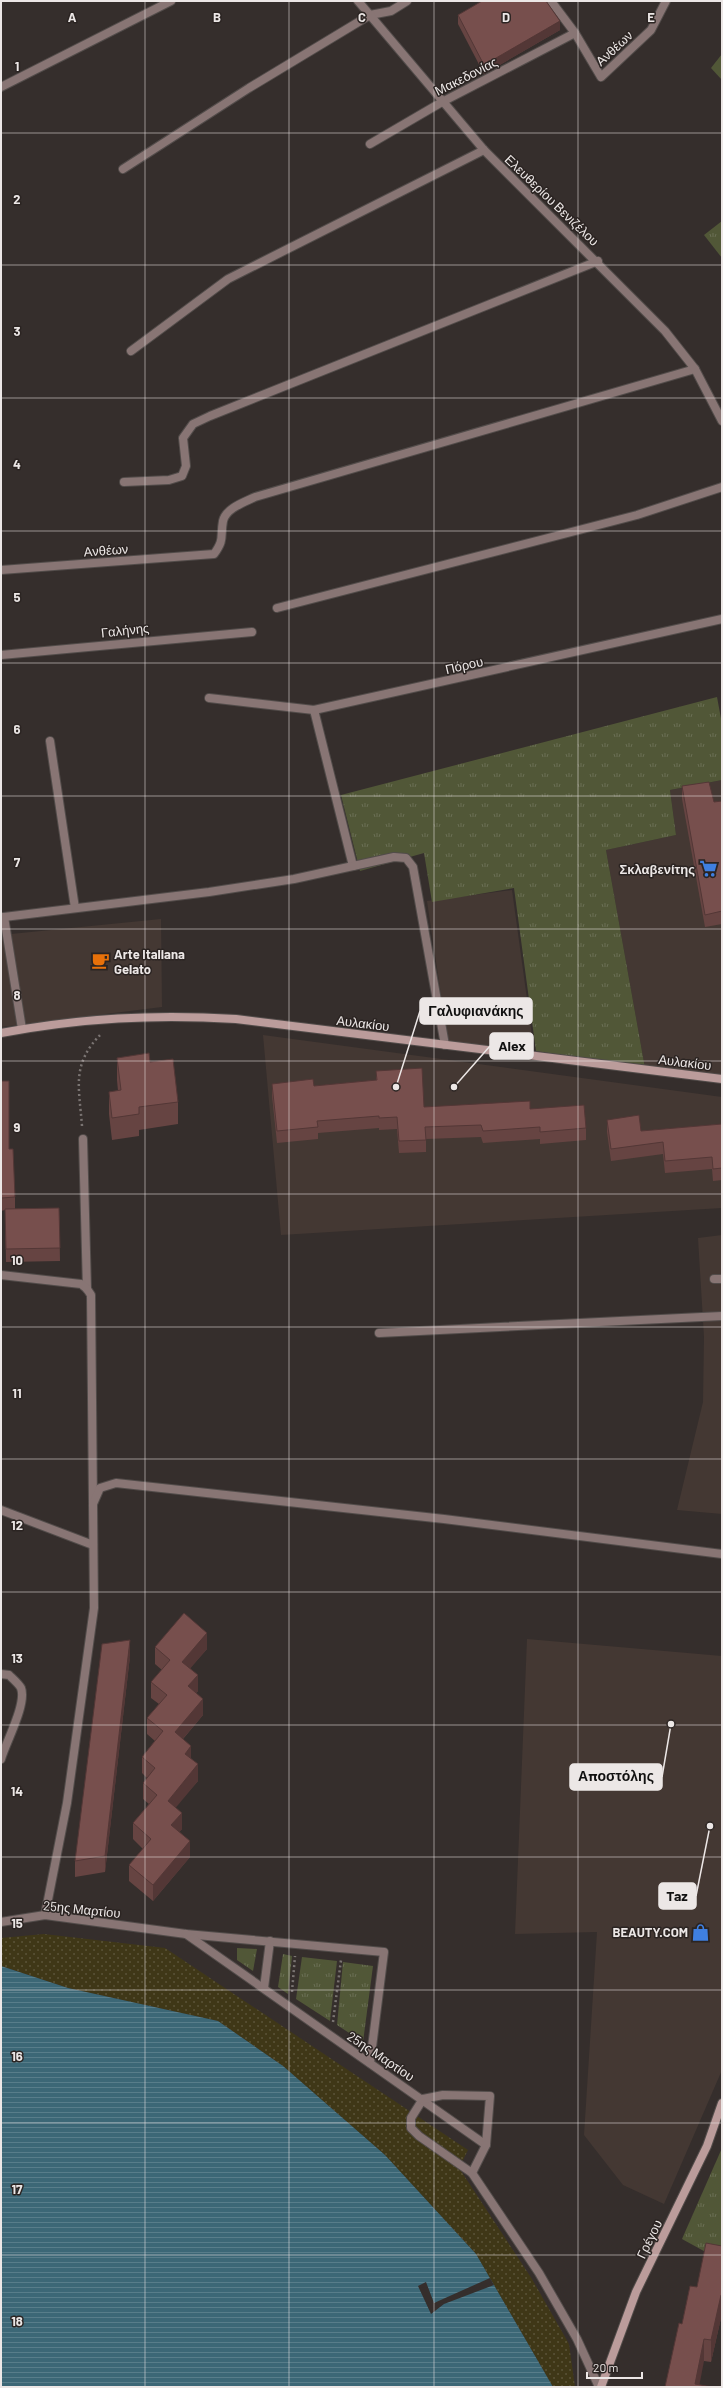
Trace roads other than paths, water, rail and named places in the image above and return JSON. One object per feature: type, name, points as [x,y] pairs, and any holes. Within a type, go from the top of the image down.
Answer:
[{"type":"main road","name":"Αυλακίου","points":[[1,1033],[73,1021],[116,1018],[184,1016],[236,1019],[722,1078]]},
{"type":"main road","name":"Γρέγου","points":[[600,2387],[636,2292],[707,2146],[722,2103]]},
{"type":"street","points":[[1,87],[171,1]]},
{"type":"street","name":"Ελευθερίου Βενιζέλου","points":[[358,1],[484,150],[598,261],[665,331],[695,370],[722,421]]},
{"type":"street","points":[[123,169],[249,88],[370,15],[391,11],[407,1]]},
{"type":"street","name":"Ανθέων","points":[[551,1],[575,33],[601,77],[651,30],[666,1]]},
{"type":"street","name":"Μακεδονίας","points":[[370,144],[442,102],[575,33]]},
{"type":"street","points":[[130,351],[228,279],[484,150]]},
{"type":"street","points":[[124,482],[170,480],[182,476],[186,466],[183,438],[193,424],[598,261]]},
{"type":"street","name":"Ανθέων","points":[[1,570],[214,554],[221,544],[224,519],[237,505],[255,497],[695,370]]},
{"type":"street","points":[[277,608],[637,515],[722,487]]},
{"type":"street","name":"Πόρου","points":[[209,698],[314,710],[722,619]]},
{"type":"street","name":"Γαλήνης","points":[[1,655],[252,632]]},
{"type":"street","points":[[314,710],[353,866]]},
{"type":"street","points":[[50,741],[75,908]]},
{"type":"street","points":[[22,1029],[2,917],[209,892],[294,879],[394,857],[406,858],[413,867],[445,1045]]},
{"type":"street","points":[[83,1139],[87,1289]]},
{"type":"street","points":[[1,1275],[81,1284],[87,1289],[90,1295],[94,1608],[67,1803],[45,1915]]},
{"type":"street","points":[[379,1333],[722,1316]]},
{"type":"street","points":[[93,1504],[100,1488],[116,1483],[444,1519],[722,1554]]},
{"type":"street","points":[[1,1510],[93,1544]]},
{"type":"street","points":[[1,1674],[9,1675],[21,1688],[22,1707],[7,1740],[1,1759]]},
{"type":"street","name":"25ης Μαρτίου","points":[[1,1922],[45,1915],[186,1934],[264,1988],[290,2008],[423,2099],[486,2145]]},
{"type":"street","points":[[186,1934],[384,1952],[370,2063]]},
{"type":"street","points":[[264,1988],[270,1941]]},
{"type":"street","points":[[472,2173],[486,2145],[490,2096],[443,2095],[423,2099],[411,2118],[411,2128],[419,2136],[472,2173],[538,2273],[578,2340],[600,2387]]},
{"type":"water","points":[[1,1966],[68,1988],[218,2021],[283,2066],[385,2155],[476,2254],[553,2387],[1,2387]]},
{"type":"place","name":"Σκλαβενίτης","points":[[708,869]]},
{"type":"place","name":"Arte Italiana Gelato","points":[[101,961]]},
{"type":"place","name":"Γαλυφιανάκης","points":[[396,1087]]},
{"type":"place","name":"Alex","points":[[454,1087]]},
{"type":"place","name":"Αποστόλης","points":[[671,1724]]},
{"type":"place","name":"Taz","points":[[710,1826]]},
{"type":"place","name":"BEAUTY.COM","points":[[701,1932]]}]
